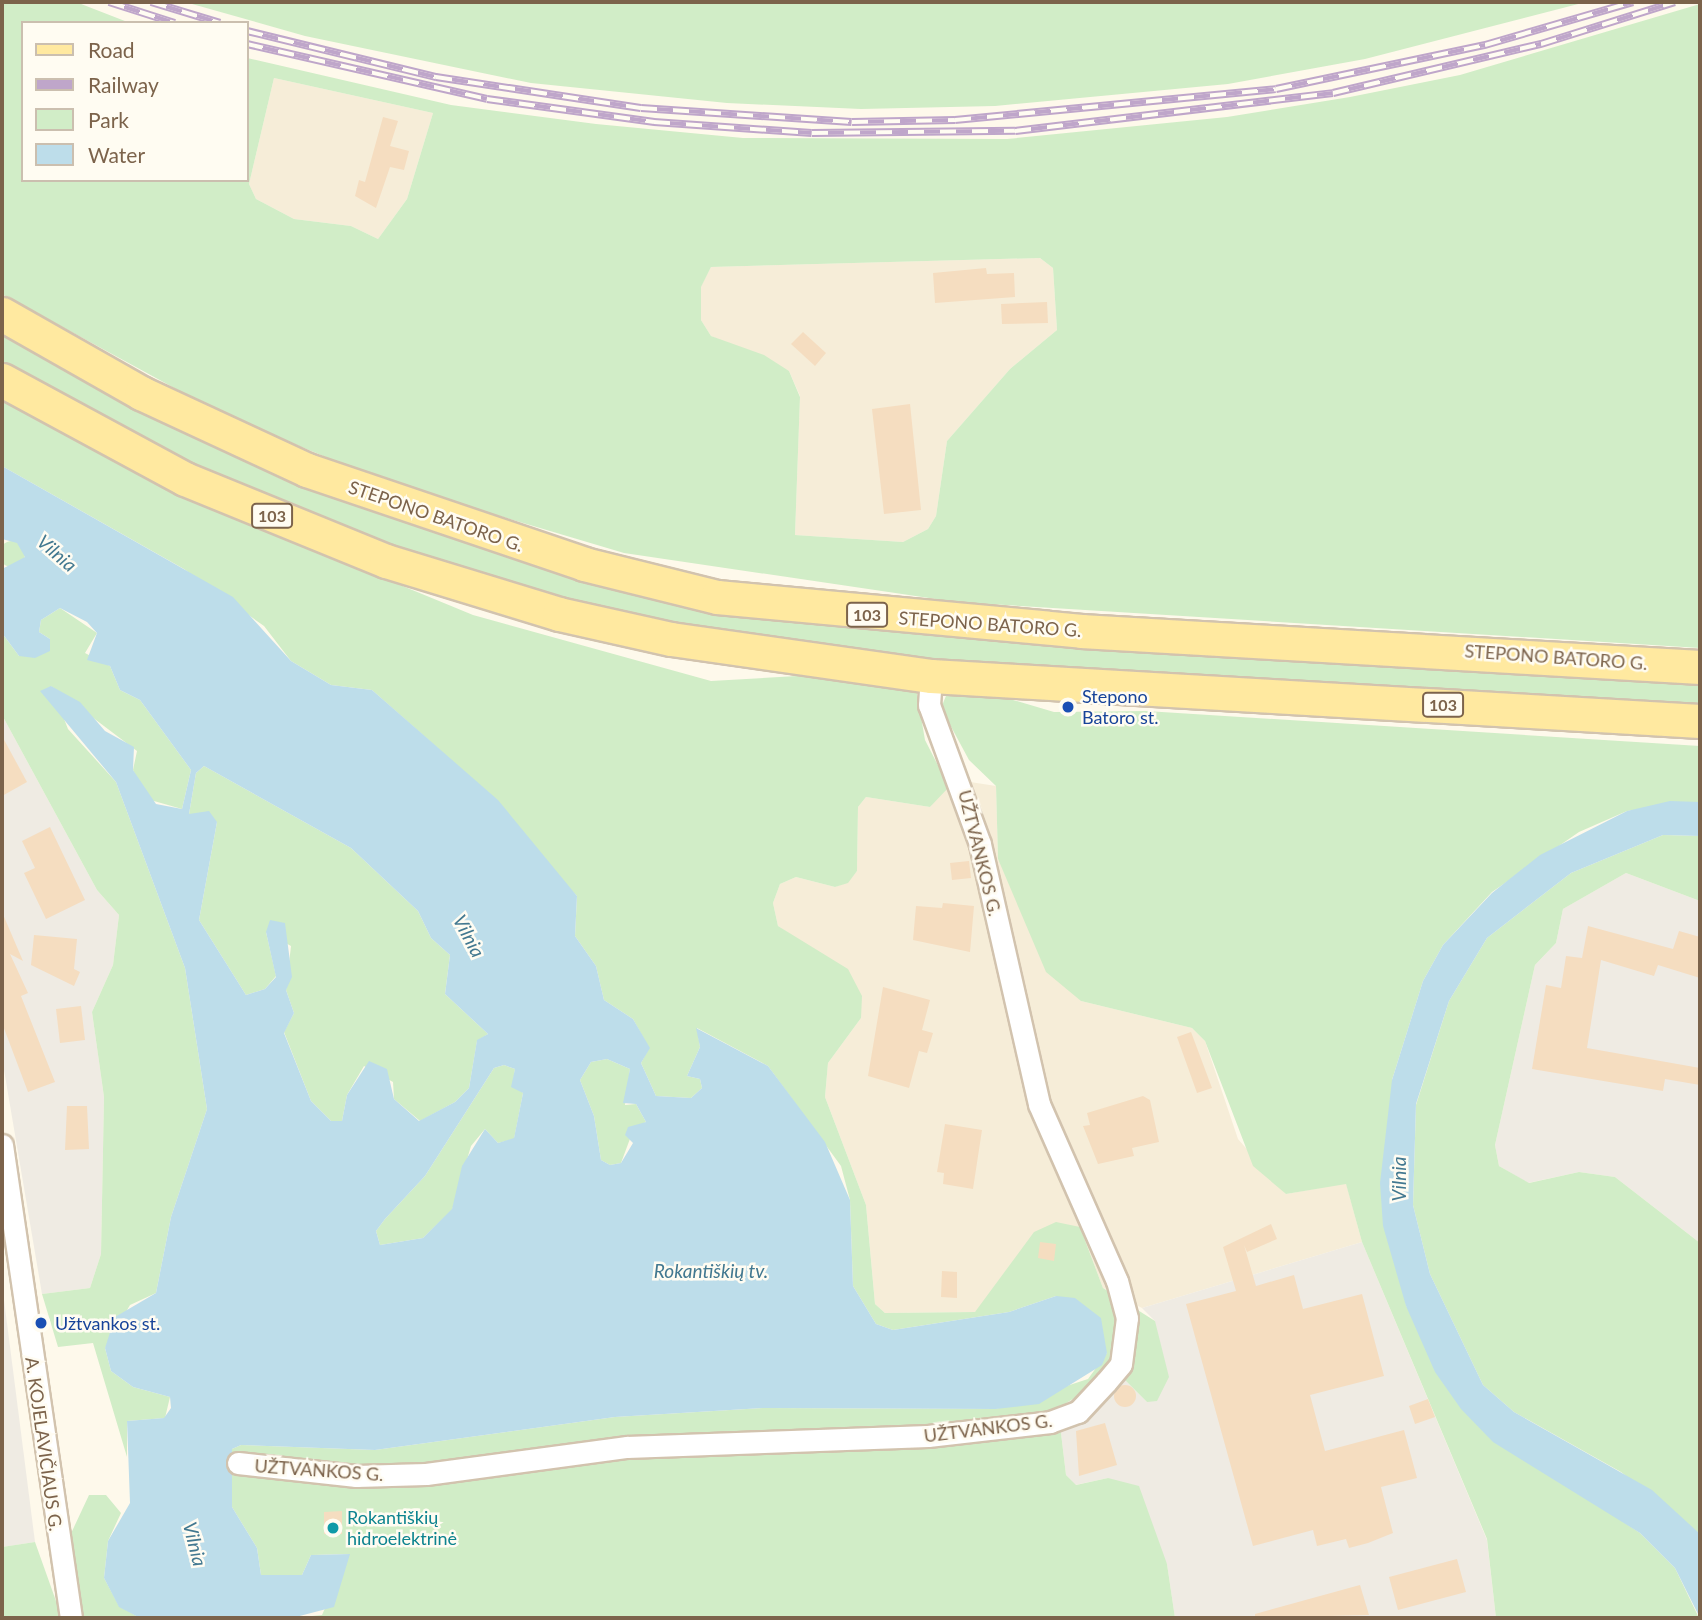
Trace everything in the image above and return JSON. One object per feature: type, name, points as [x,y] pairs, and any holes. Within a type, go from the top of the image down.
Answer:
[{"type":"main road","name":"STEPONO BATORO G.","points":[[2,314],[141,393],[307,470],[550,554],[717,597],[1080,631],[1700,667]]},
{"type":"main road","name":"103","points":[[2,380],[185,479],[459,585],[671,639],[931,676],[1700,721]]},
{"type":"street","name":"UŽTVANKOS G.","points":[[238,1463],[356,1476],[426,1474],[627,1447],[928,1436],[1050,1423],[1078,1412],[1107,1382],[1121,1364],[1127,1318],[1117,1281],[1039,1104],[980,845],[929,705],[931,676]]},
{"type":"street","name":"A. KOJELAVIČIAUS G.","points":[[2,1144],[71,1618]]},
{"type":"shaded area","points":[[274,78],[433,113],[407,199],[378,239],[351,226],[294,219],[256,199],[249,184]]},
{"type":"shaded area","points":[[1040,258],[1053,268],[1057,330],[1010,369],[947,441],[936,516],[928,529],[903,542],[795,535],[800,396],[789,371],[711,336],[701,320],[701,286],[711,267]]},
{"type":"shaded area","points":[[2,715],[97,890],[119,915],[113,965],[92,1012],[104,1097],[101,1254],[90,1288],[42,1294],[2,1058]]},
{"type":"shaded area","points":[[951,779],[996,786],[998,859],[1081,1001],[1192,1028],[1205,1041],[1238,1139],[1286,1194],[1346,1183],[1362,1242],[1142,1308],[1103,1288],[1080,1227],[975,1312],[885,1313],[875,1304],[866,1205],[825,1097],[828,1063],[861,1018],[800,941],[778,926],[773,903],[780,884],[796,877],[835,887],[848,882],[857,871],[858,807],[866,797],[930,807]]},
{"type":"shaded area","points":[[1626,873],[1700,901],[1700,1243],[1615,1177],[1579,1172],[1528,1183],[1499,1166],[1495,1145],[1535,965],[1556,943],[1563,909]]},
{"type":"shaded area","points":[[1362,1242],[1487,1540],[1496,1618],[1175,1618],[1167,1564],[1108,1478],[1075,1485],[1066,1475],[1058,1408],[1091,1388],[1110,1365],[1147,1402],[1155,1321],[1142,1308]]},
{"type":"shaded area","points":[[2,1293],[35,1542],[2,1547]]},
{"type":"green space","points":[[2,2],[76,2],[125,21],[21,21],[21,182],[248,182],[248,58],[451,105],[596,124],[743,138],[1007,139],[1227,117],[1350,97],[1460,75],[1700,4],[1700,648],[956,602],[624,553],[386,482],[222,414],[2,294]],"holes":[[[274,78],[433,113],[407,199],[378,239],[351,226],[294,219],[256,199],[249,184]],[[1040,258],[1053,268],[1057,330],[1010,369],[947,441],[936,516],[928,529],[903,542],[795,535],[800,397],[789,371],[764,355],[711,336],[701,320],[701,287],[711,267]]]},
{"type":"green space","points":[[185,2],[1586,2],[1365,59],[1228,84],[995,106],[861,109],[727,103],[531,83],[305,36]]},
{"type":"green space","points":[[2,326],[78,371],[680,601],[1700,676],[1700,710],[1085,674],[760,643],[490,582],[268,503],[2,366]]},
{"type":"green space","points":[[2,400],[204,504],[473,615],[711,681],[797,676],[916,688],[925,740],[949,787],[930,807],[866,797],[858,807],[857,871],[848,883],[835,887],[796,877],[780,884],[773,903],[778,926],[848,969],[862,996],[861,1018],[828,1063],[825,1097],[866,1205],[875,1304],[885,1313],[975,1312],[1034,1232],[1056,1222],[1080,1227],[1103,1288],[1155,1321],[1169,1377],[1157,1401],[1147,1402],[1110,1365],[1091,1388],[1058,1408],[1066,1475],[1076,1485],[1108,1478],[1139,1486],[1167,1564],[1175,1618],[292,1618],[322,1615],[349,1554],[311,1555],[302,1575],[261,1575],[257,1548],[232,1507],[232,1449],[241,1445],[375,1450],[615,1417],[763,1408],[996,1409],[1088,1379],[1107,1353],[1056,1296],[1009,1312],[893,1330],[876,1324],[853,1286],[850,1200],[841,1166],[768,1066],[697,1028],[700,1047],[687,1076],[700,1079],[702,1088],[691,1098],[656,1096],[641,1063],[649,1048],[633,1019],[604,1000],[596,966],[575,936],[577,896],[441,751],[372,690],[331,685],[291,661],[264,626],[184,569],[2,466]]},
{"type":"green space","points":[[12,541],[21,545],[25,554],[21,563],[12,567],[3,563],[-1,554],[3,545]]},
{"type":"green space","points":[[60,608],[97,633],[85,653],[110,666],[120,690],[140,700],[191,770],[182,809],[147,799],[133,770],[137,751],[51,686],[68,729],[116,782],[185,968],[207,1109],[171,1217],[156,1293],[130,1305],[105,1348],[111,1371],[133,1387],[170,1397],[165,1418],[127,1421],[127,1457],[93,1343],[58,1347],[42,1294],[90,1288],[101,1254],[104,1097],[92,1012],[113,965],[119,915],[97,890],[2,715],[2,633],[19,656],[50,639],[39,632],[41,620]]},
{"type":"green space","points":[[948,691],[993,694],[1054,712],[1146,711],[1700,746],[1700,802],[1627,811],[1579,832],[1492,892],[1443,945],[1423,981],[1392,1080],[1406,1306],[1601,1507],[1640,1533],[1675,1568],[1699,1618],[1496,1618],[1487,1539],[1362,1242],[1346,1184],[1286,1194],[1253,1166],[1205,1041],[1192,1028],[1081,1001],[1046,972],[998,859],[996,786],[969,760],[941,708]]},
{"type":"green space","points":[[204,766],[351,848],[418,911],[431,938],[450,955],[445,994],[488,1034],[477,1041],[469,1088],[455,1102],[420,1121],[394,1099],[393,1082],[364,1066],[347,1095],[342,1121],[331,1121],[311,1101],[284,1032],[294,1013],[286,990],[291,946],[266,932],[276,976],[265,989],[246,995],[199,920],[217,822],[189,814],[196,773]]},
{"type":"green space","points":[[1663,835],[1700,836],[1700,901],[1626,873],[1563,909],[1556,943],[1535,965],[1495,1145],[1499,1166],[1529,1183],[1579,1172],[1615,1177],[1700,1243],[1700,1534],[1621,1472],[1514,1412],[1483,1385],[1430,1274],[1413,1205],[1416,1105],[1449,1001],[1487,938],[1571,873]]},
{"type":"green space","points":[[607,1059],[630,1069],[625,1105],[636,1104],[646,1122],[634,1128],[621,1163],[610,1165],[601,1160],[594,1116],[580,1080],[591,1062]]},
{"type":"green space","points":[[504,1065],[515,1069],[513,1082],[523,1093],[514,1139],[498,1143],[485,1129],[471,1146],[452,1210],[423,1238],[380,1245],[376,1231],[425,1176],[494,1068]]},
{"type":"green space","points":[[89,1495],[106,1495],[121,1513],[108,1541],[104,1578],[119,1606],[140,1618],[2,1618],[2,1547],[35,1542],[56,1601],[73,1595],[67,1542]]},
{"type":"water","name":"Rokantiškių tv.","points":[[2,466],[233,597],[291,661],[331,685],[372,690],[498,800],[577,896],[575,936],[596,966],[604,1000],[633,1019],[650,1048],[641,1063],[656,1096],[691,1098],[702,1088],[700,1079],[687,1076],[700,1047],[696,1028],[768,1066],[825,1142],[850,1200],[853,1286],[876,1324],[893,1330],[1009,1312],[1056,1296],[1075,1298],[1101,1318],[1107,1353],[1102,1365],[1039,1404],[996,1409],[763,1408],[615,1417],[375,1450],[241,1445],[232,1449],[232,1507],[257,1548],[261,1575],[302,1575],[311,1555],[350,1554],[334,1607],[292,1618],[140,1618],[119,1607],[104,1578],[108,1541],[130,1503],[127,1421],[164,1418],[171,1408],[170,1397],[133,1387],[111,1371],[105,1348],[115,1317],[156,1293],[171,1217],[207,1109],[185,968],[116,782],[40,691],[51,686],[80,702],[105,731],[134,747],[133,770],[156,804],[182,809],[191,770],[140,700],[120,690],[110,666],[87,660],[97,633],[87,622],[60,608],[41,620],[39,632],[50,639],[50,651],[35,658],[19,656],[2,633],[2,569],[25,557],[17,543],[2,539]],"holes":[[[204,766],[351,848],[418,911],[431,938],[450,955],[445,994],[488,1034],[477,1040],[469,1088],[455,1102],[419,1121],[394,1099],[387,1069],[369,1061],[347,1095],[342,1121],[331,1121],[311,1101],[284,1033],[294,1013],[286,990],[292,977],[285,923],[270,920],[266,932],[276,977],[265,989],[246,995],[199,920],[217,822],[209,811],[189,814],[196,773]],[[607,1059],[630,1069],[623,1103],[636,1104],[646,1122],[628,1127],[625,1135],[633,1143],[621,1163],[610,1165],[601,1160],[594,1116],[580,1080],[591,1062]],[[504,1065],[515,1069],[511,1087],[523,1093],[514,1138],[498,1143],[485,1129],[462,1166],[452,1209],[423,1238],[380,1245],[376,1231],[425,1176],[494,1068]]]},
{"type":"water","name":"Vilnia","points":[[1670,801],[1700,802],[1700,836],[1663,835],[1571,873],[1487,938],[1449,1001],[1416,1104],[1413,1205],[1430,1274],[1483,1385],[1514,1412],[1652,1490],[1700,1534],[1700,1618],[1675,1568],[1640,1533],[1493,1442],[1461,1409],[1435,1372],[1406,1306],[1383,1226],[1380,1183],[1392,1080],[1423,981],[1443,945],[1492,893],[1540,855],[1627,811]]},
{"type":"building","points":[[383,117],[398,121],[390,146],[409,151],[404,170],[390,167],[376,208],[355,196],[359,180],[365,182]]},
{"type":"building","points":[[986,268],[987,274],[1014,273],[1015,297],[935,303],[933,273]]},
{"type":"building","points":[[1047,302],[1048,323],[1002,324],[1001,304]]},
{"type":"building","points":[[803,332],[826,353],[815,366],[791,344]]},
{"type":"building","points":[[910,404],[921,510],[884,514],[872,409]]},
{"type":"building","points":[[2,736],[27,782],[2,796]]},
{"type":"building","points":[[50,827],[85,900],[46,919],[24,873],[35,868],[22,841]]},
{"type":"building","points":[[969,861],[971,878],[952,880],[950,863]]},
{"type":"building","points":[[943,903],[974,906],[970,952],[913,940],[916,906],[942,908]]},
{"type":"building","points":[[2,912],[23,961],[10,954],[28,993],[21,996],[55,1082],[28,1092],[2,1023]]},
{"type":"building","points":[[1588,926],[1673,949],[1679,931],[1700,937],[1700,978],[1658,965],[1654,976],[1601,960],[1587,1048],[1700,1068],[1700,1085],[1665,1079],[1663,1091],[1532,1069],[1546,985],[1561,988],[1566,956],[1582,958]]},
{"type":"building","points":[[34,935],[77,939],[74,969],[80,972],[74,986],[31,965]]},
{"type":"building","points":[[883,987],[930,1000],[922,1030],[933,1033],[927,1053],[919,1051],[909,1088],[868,1076]]},
{"type":"building","points":[[81,1006],[85,1040],[60,1043],[56,1009]]},
{"type":"building","points":[[1191,1032],[1212,1088],[1197,1093],[1177,1037]]},
{"type":"building","points":[[1143,1096],[1150,1100],[1159,1142],[1132,1148],[1134,1156],[1098,1164],[1083,1126],[1090,1125],[1087,1113]]},
{"type":"building","points":[[67,1106],[87,1106],[89,1149],[65,1150]]},
{"type":"building","points":[[945,1124],[982,1130],[973,1189],[943,1184],[944,1173],[937,1172]]},
{"type":"building","points":[[1271,1224],[1277,1239],[1247,1252],[1244,1245],[1256,1286],[1294,1275],[1303,1309],[1362,1294],[1384,1376],[1310,1395],[1325,1451],[1404,1430],[1417,1478],[1381,1487],[1393,1533],[1368,1543],[1349,1548],[1346,1539],[1317,1546],[1313,1530],[1253,1546],[1186,1304],[1236,1291],[1223,1247]]},
{"type":"building","points":[[1040,1242],[1056,1244],[1054,1261],[1038,1258]]},
{"type":"building","points":[[942,1271],[957,1272],[957,1298],[941,1297]]},
{"type":"building","points":[[1125,1385],[1133,1388],[1136,1396],[1133,1404],[1125,1407],[1117,1404],[1114,1396],[1117,1388]]},
{"type":"building","points":[[1428,1399],[1435,1417],[1415,1424],[1409,1406]]},
{"type":"building","points":[[1105,1423],[1117,1465],[1079,1476],[1076,1431]]},
{"type":"building","name":"Rokantiškių hidroelektrinė","points":[[342,1511],[342,1534],[324,1534],[324,1512]]},
{"type":"building","points":[[1457,1559],[1466,1592],[1398,1610],[1389,1577]]},
{"type":"building","points":[[1360,1585],[1369,1615],[1255,1618],[1255,1614]]},
{"type":"railway","points":[[109,2],[169,21]]},
{"type":"railway","points":[[151,2],[213,21]]},
{"type":"railway","points":[[248,31],[436,77],[641,108],[852,122],[955,120],[1276,89],[1485,45],[1633,2]]},
{"type":"railway","points":[[248,44],[487,99],[654,122],[812,133],[1015,131],[1333,93],[1541,44],[1675,2]]},
{"type":"place","name":"Stepono Batoro st.","points":[[1068,707]]},
{"type":"place","name":"Užtvankos st.","points":[[41,1323]]},
{"type":"place","name":"Rokantiškių hidroelektrinė","points":[[333,1528]]}]
